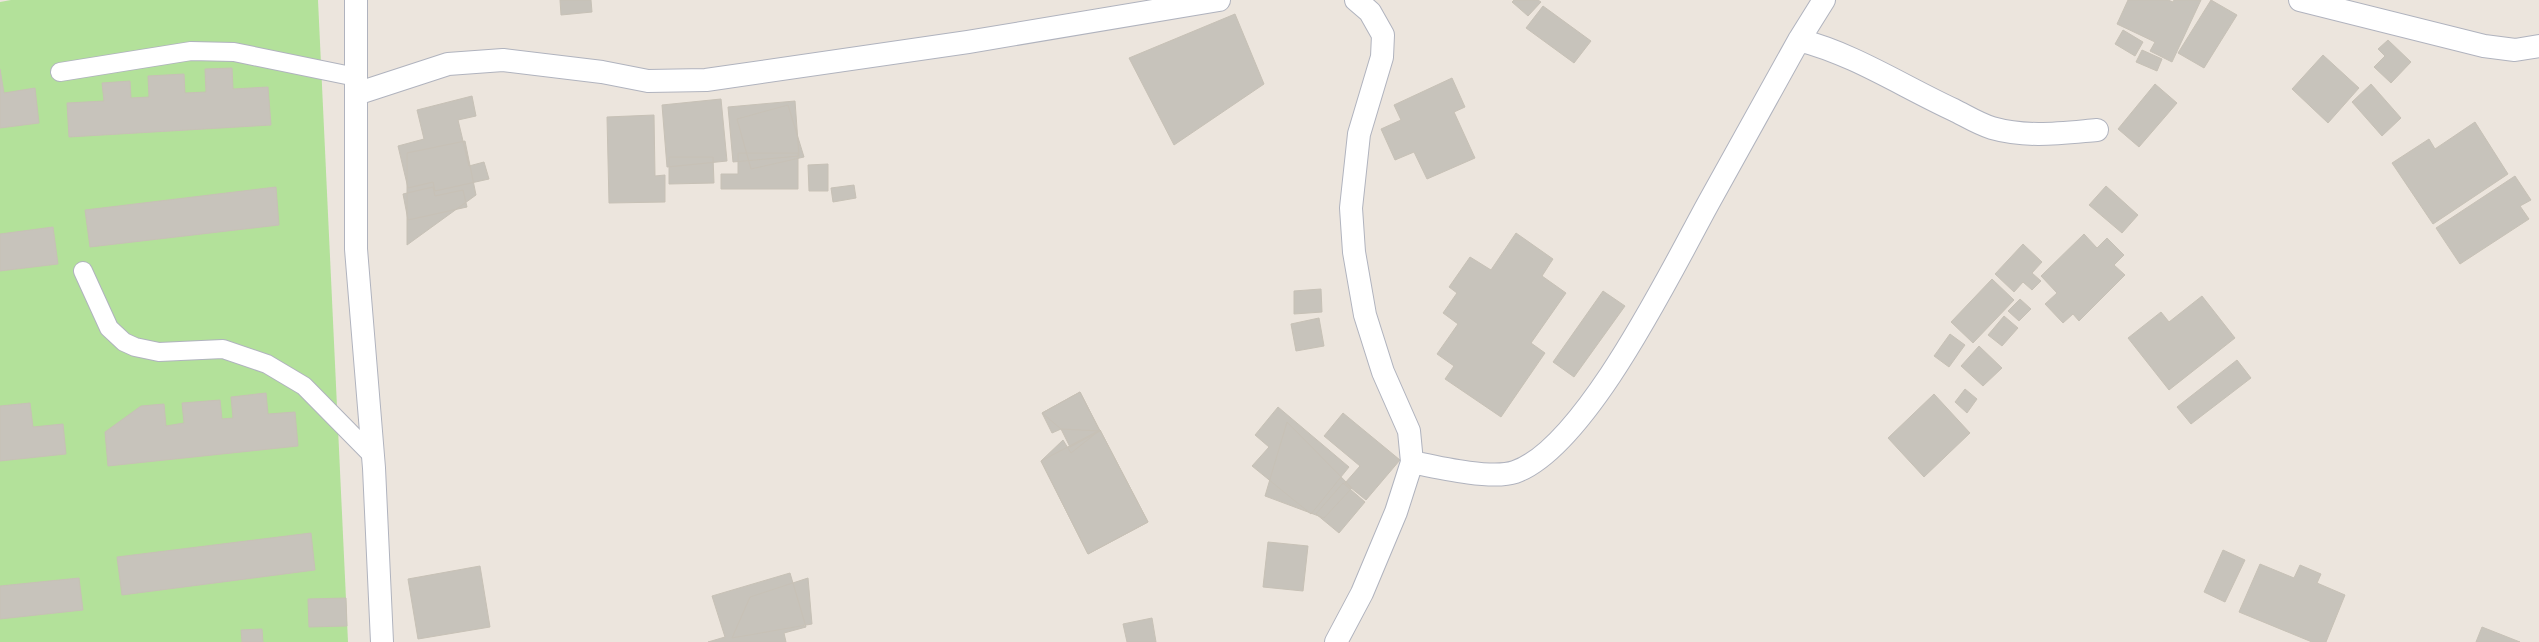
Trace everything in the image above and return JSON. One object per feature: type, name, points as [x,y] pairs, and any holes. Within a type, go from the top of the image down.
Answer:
[{"type":"street","points":[[356,0],[356,249],[373,456],[382,642]]},
{"type":"street","points":[[356,85],[448,64],[503,60],[602,72],[648,81],[706,80],[968,42],[1219,0]]},
{"type":"street","points":[[1336,642],[1362,593],[1396,512],[1412,462],[1409,431],[1383,372],[1365,315],[1354,252],[1351,208],[1359,134],[1382,57],[1384,35],[1370,12],[1356,0]]},
{"type":"street","points":[[1412,462],[1476,472],[1514,472],[1542,456],[1595,399],[1649,310],[1799,40],[1824,0]]},
{"type":"street","points":[[2300,0],[2484,46],[2515,50],[2539,46]]},
{"type":"street","points":[[1799,40],[1826,47],[1854,59],[1920,94],[1992,128],[2043,135],[2097,130]]},
{"type":"lane","points":[[60,72],[191,51],[234,52],[356,85]]},
{"type":"lane","points":[[83,271],[109,328],[124,342],[135,347],[159,352],[223,349],[267,364],[304,386],[373,456]]},
{"type":"green space","points":[[11,0],[318,0],[348,642],[0,642],[0,2]]},
{"type":"building","points":[[560,0],[591,0],[592,12],[561,15]]},
{"type":"building","points":[[1514,0],[1538,0],[1541,2],[1528,16],[1512,2]]},
{"type":"building","points":[[2128,0],[2168,0],[2173,2],[2174,0],[2201,0],[2172,62],[2150,51],[2155,42],[2117,24]]},
{"type":"building","points":[[2211,0],[2237,15],[2204,68],[2178,53]]},
{"type":"building","points":[[1543,6],[1591,41],[1574,63],[1526,28]]},
{"type":"building","points":[[1235,14],[1264,84],[1174,145],[1129,58]]},
{"type":"building","points":[[2123,30],[2143,42],[2135,56],[2115,44]]},
{"type":"building","points":[[2388,40],[2411,62],[2391,83],[2374,67],[2385,56],[2378,49]]},
{"type":"building","points":[[2142,50],[2162,59],[2157,71],[2136,62]]},
{"type":"building","points":[[2323,55],[2359,88],[2328,123],[2292,89]]},
{"type":"building","points":[[232,68],[233,89],[268,87],[271,125],[69,137],[67,103],[104,101],[102,83],[130,81],[131,98],[149,97],[148,76],[184,74],[185,93],[206,92],[205,69]]},
{"type":"building","points":[[0,69],[4,93],[35,88],[39,123],[0,128]]},
{"type":"building","points":[[1452,78],[1465,107],[1454,112],[1475,158],[1427,179],[1414,152],[1395,160],[1381,129],[1401,120],[1394,105]]},
{"type":"building","points":[[2155,84],[2177,103],[2139,147],[2118,129]]},
{"type":"building","points":[[2371,84],[2401,118],[2382,136],[2352,102]]},
{"type":"building","points":[[472,96],[476,116],[458,120],[469,166],[484,162],[489,179],[435,191],[433,182],[408,188],[398,146],[424,139],[417,110]]},
{"type":"building","points":[[721,99],[727,161],[667,167],[662,105]]},
{"type":"building","points":[[795,101],[799,156],[733,162],[728,107]]},
{"type":"building","points":[[788,105],[804,157],[751,169],[737,119]]},
{"type":"building","points":[[654,115],[655,176],[665,175],[665,202],[609,203],[607,117]]},
{"type":"building","points":[[2475,122],[2508,174],[2433,224],[2392,163],[2429,139],[2435,149]]},
{"type":"building","points":[[465,141],[476,195],[407,245],[407,153]]},
{"type":"building","points":[[738,153],[798,153],[798,189],[721,189],[721,174],[738,174]]},
{"type":"building","points":[[669,157],[713,157],[714,183],[669,184]]},
{"type":"building","points":[[828,164],[828,191],[809,191],[808,165]]},
{"type":"building","points":[[2515,176],[2531,200],[2520,206],[2529,219],[2460,264],[2436,228]]},
{"type":"building","points":[[854,185],[856,198],[833,202],[831,188]]},
{"type":"building","points":[[2106,186],[2138,215],[2122,233],[2089,205]]},
{"type":"building","points":[[276,187],[279,225],[90,247],[85,210]]},
{"type":"building","points":[[433,187],[435,196],[463,190],[467,207],[408,220],[403,194]]},
{"type":"building","points":[[53,227],[58,264],[0,271],[0,234]]},
{"type":"building","points":[[1516,233],[1553,259],[1542,276],[1566,293],[1531,343],[1545,353],[1501,417],[1445,379],[1454,366],[1437,354],[1458,324],[1443,313],[1457,293],[1449,287],[1470,257],[1491,270]]},
{"type":"building","points":[[2084,234],[2097,248],[2107,238],[2124,255],[2114,265],[2125,275],[2079,321],[2073,314],[2063,323],[2045,304],[2057,293],[2041,276]]},
{"type":"building","points":[[2023,244],[2042,262],[2032,273],[2041,281],[2032,290],[2023,282],[2014,292],[1995,274]]},
{"type":"building","points":[[1992,279],[2014,300],[1973,343],[1951,322]]},
{"type":"building","points":[[1321,289],[1322,312],[1294,314],[1294,291]]},
{"type":"building","points":[[1603,291],[1625,306],[1574,377],[1553,362]]},
{"type":"building","points":[[2202,296],[2235,338],[2169,390],[2128,338],[2161,312],[2169,322]]},
{"type":"building","points":[[2020,299],[2031,309],[2019,321],[2008,311]]},
{"type":"building","points":[[2004,316],[2018,328],[2002,346],[1988,335]]},
{"type":"building","points":[[1319,318],[1324,346],[1296,351],[1291,324]]},
{"type":"building","points":[[1950,334],[1965,345],[1949,367],[1934,356]]},
{"type":"building","points":[[1979,346],[2002,368],[1983,386],[1961,366]]},
{"type":"building","points":[[2237,360],[2251,378],[2191,424],[2177,407]]},
{"type":"building","points":[[1965,389],[1977,399],[1967,413],[1955,402]]},
{"type":"building","points":[[1080,392],[1100,431],[1070,447],[1061,429],[1052,433],[1042,413]]},
{"type":"building","points":[[1080,392],[1100,431],[1061,429],[1042,413]]},
{"type":"building","points":[[266,393],[268,414],[295,412],[298,446],[108,466],[105,432],[141,406],[164,404],[166,426],[184,423],[182,403],[220,400],[222,419],[233,418],[231,397]]},
{"type":"building","points":[[1934,394],[1970,433],[1924,477],[1888,438]]},
{"type":"building","points":[[30,403],[33,427],[63,424],[66,454],[0,461],[0,406]]},
{"type":"building","points":[[1278,407],[1349,467],[1311,514],[1252,466],[1269,447],[1255,435]]},
{"type":"building","points":[[1343,413],[1400,460],[1366,500],[1345,483],[1360,466],[1324,436]]},
{"type":"building","points":[[1287,422],[1352,488],[1324,518],[1265,496]]},
{"type":"building","points":[[1100,430],[1148,522],[1088,554],[1041,461],[1063,440],[1071,453]]},
{"type":"building","points":[[1100,430],[1148,522],[1088,554],[1041,461]]},
{"type":"building","points":[[1343,483],[1365,502],[1339,533],[1316,514]]},
{"type":"building","points":[[311,533],[315,570],[122,595],[117,557]]},
{"type":"building","points":[[1268,542],[1308,546],[1303,591],[1263,587]]},
{"type":"building","points":[[2223,550],[2245,560],[2225,602],[2204,592]]},
{"type":"building","points":[[2260,564],[2294,578],[2300,565],[2321,574],[2317,583],[2345,595],[2326,642],[2312,642],[2239,612]]},
{"type":"building","points":[[480,566],[490,627],[418,639],[408,579]]},
{"type":"building","points":[[790,573],[806,627],[784,633],[786,642],[708,642],[725,637],[712,596]]},
{"type":"building","points":[[79,578],[83,610],[0,619],[0,586]]},
{"type":"building","points":[[808,578],[812,624],[732,638],[750,597]]},
{"type":"building","points":[[346,598],[347,626],[309,627],[308,599]]},
{"type":"building","points":[[1152,618],[1156,642],[1127,642],[1123,624]]},
{"type":"building","points":[[2482,627],[2520,642],[2476,642]]},
{"type":"building","points":[[262,629],[263,642],[242,642],[241,630]]}]
